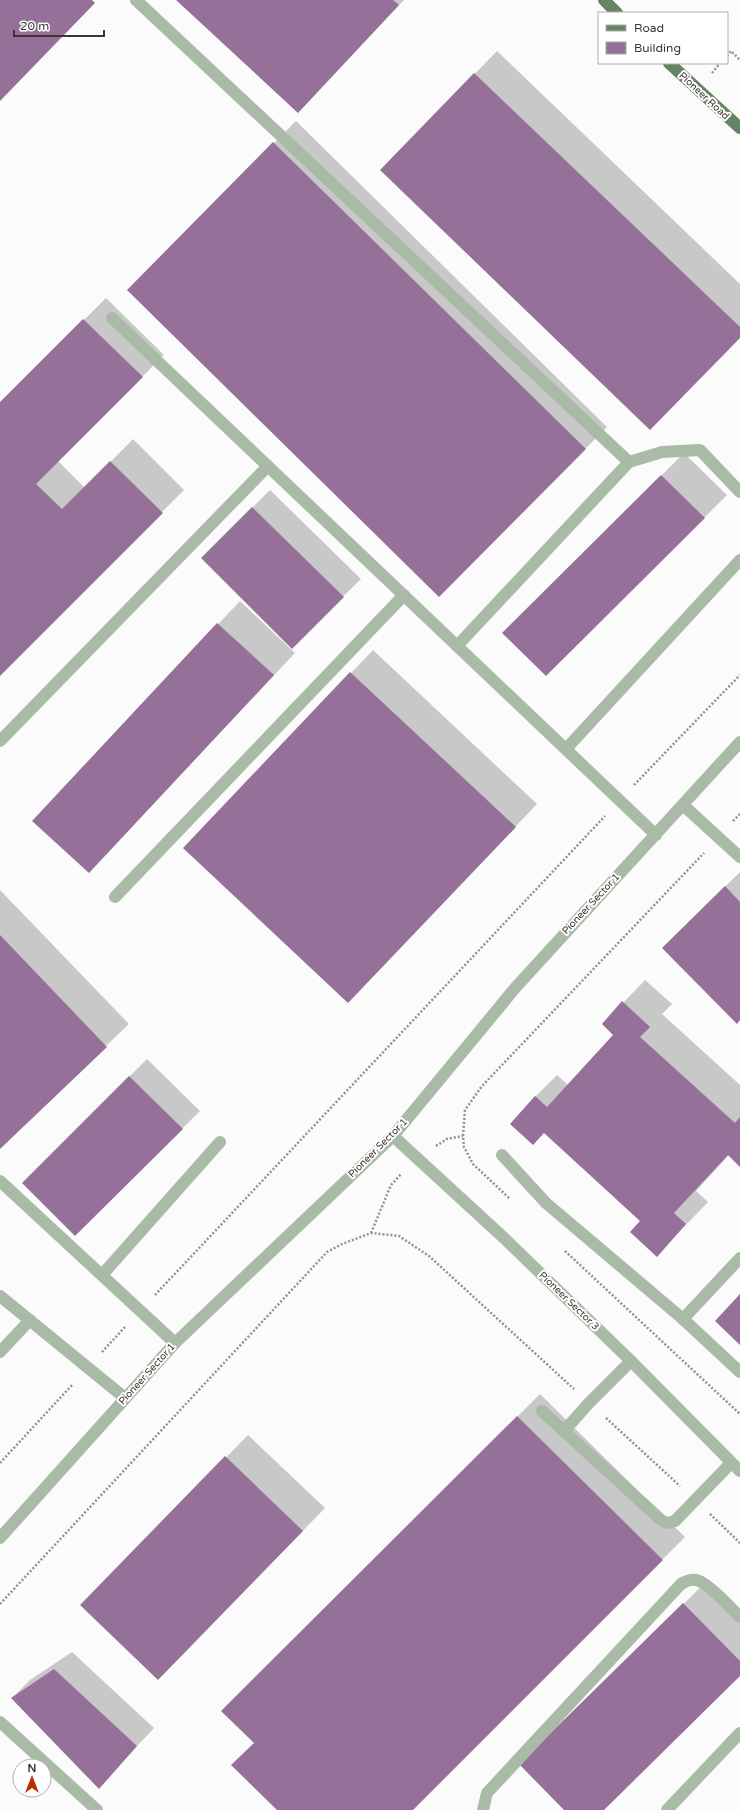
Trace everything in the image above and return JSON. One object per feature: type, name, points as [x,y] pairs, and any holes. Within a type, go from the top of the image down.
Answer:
[{"type":"main road","points":[[604,0],[617,12]]},
{"type":"main road","name":"Pioneer Road","points":[[670,64],[740,128]]},
{"type":"street","points":[[136,0],[629,462]]},
{"type":"street","points":[[112,318],[656,835]]},
{"type":"street","points":[[457,646],[629,462],[662,452],[700,450],[740,492]]},
{"type":"street","points":[[0,741],[268,466]]},
{"type":"street","points":[[566,749],[740,560]]},
{"type":"street","points":[[115,897],[404,595]]},
{"type":"street","name":"Pioneer Sector 1","points":[[0,1538],[175,1343],[392,1136],[516,988],[740,742]]},
{"type":"street","points":[[683,805],[740,857]]},
{"type":"street","name":"Pioneer Sector 3","points":[[392,1136],[504,1238],[631,1361],[736,1467]]},
{"type":"street","points":[[102,1275],[220,1142]]},
{"type":"street","points":[[502,1155],[546,1204],[683,1319],[740,1372]]},
{"type":"street","points":[[0,1181],[102,1275],[139,1312],[175,1343]]},
{"type":"street","points":[[683,1319],[740,1258]]},
{"type":"street","points":[[0,1296],[125,1398]]},
{"type":"street","points":[[0,1352],[30,1320]]},
{"type":"street","points":[[564,1431],[589,1403],[631,1361]]},
{"type":"street","points":[[542,1411],[661,1520],[667,1523],[675,1521],[695,1500],[736,1467]]},
{"type":"street","points":[[483,1810],[487,1793],[681,1584],[687,1580],[697,1580],[704,1584],[740,1617]]},
{"type":"street","points":[[0,1722],[97,1810]]},
{"type":"street","points":[[667,1810],[740,1733]]},
{"type":"path","points":[[728,55],[731,52],[740,60]]},
{"type":"path","points":[[0,1463],[139,1312],[740,675]]},
{"type":"path","points":[[514,1202],[473,1164],[464,1146],[465,1110],[482,1086],[740,814]]},
{"type":"path","points":[[0,1604],[327,1252],[342,1244],[371,1233],[399,1236],[429,1256],[740,1543]]},
{"type":"path","points":[[560,1246],[740,1414]]},
{"type":"building","points":[[0,0],[92,0],[95,3],[0,101]]},
{"type":"building","points":[[176,0],[393,0],[399,5],[298,113]]},
{"type":"building","points":[[474,73],[740,327],[740,338],[650,430],[380,170]]},
{"type":"building","points":[[273,142],[586,449],[439,597],[127,290]]},
{"type":"building","points":[[83,319],[143,377],[36,484],[62,509],[110,461],[163,513],[0,676],[0,402]]},
{"type":"building","points":[[661,475],[705,518],[546,676],[502,633]]},
{"type":"building","points":[[252,507],[344,597],[292,649],[201,558]]},
{"type":"building","points":[[217,623],[274,675],[89,873],[32,821]]},
{"type":"building","points":[[350,672],[516,827],[348,1003],[183,848]]},
{"type":"building","points":[[725,886],[740,902],[740,1020],[737,1024],[662,948]]},
{"type":"building","points":[[0,935],[107,1047],[0,1149]]},
{"type":"building","points":[[622,1001],[650,1027],[640,1037],[735,1123],[740,1117],[740,1167],[728,1155],[674,1213],[686,1224],[657,1257],[630,1232],[640,1221],[544,1133],[533,1145],[510,1124],[535,1096],[547,1107],[613,1035],[602,1024]]},
{"type":"building","points":[[129,1076],[183,1129],[75,1236],[22,1183]]},
{"type":"building","points":[[740,1294],[740,1345],[715,1321]]},
{"type":"building","points":[[517,1416],[663,1560],[413,1810],[277,1810],[231,1765],[254,1743],[221,1711]]},
{"type":"building","points":[[225,1456],[303,1531],[158,1680],[80,1605]]},
{"type":"building","points":[[683,1603],[740,1661],[740,1676],[604,1810],[564,1810],[519,1764]]},
{"type":"building","points":[[54,1669],[137,1746],[99,1789],[11,1698]]}]
